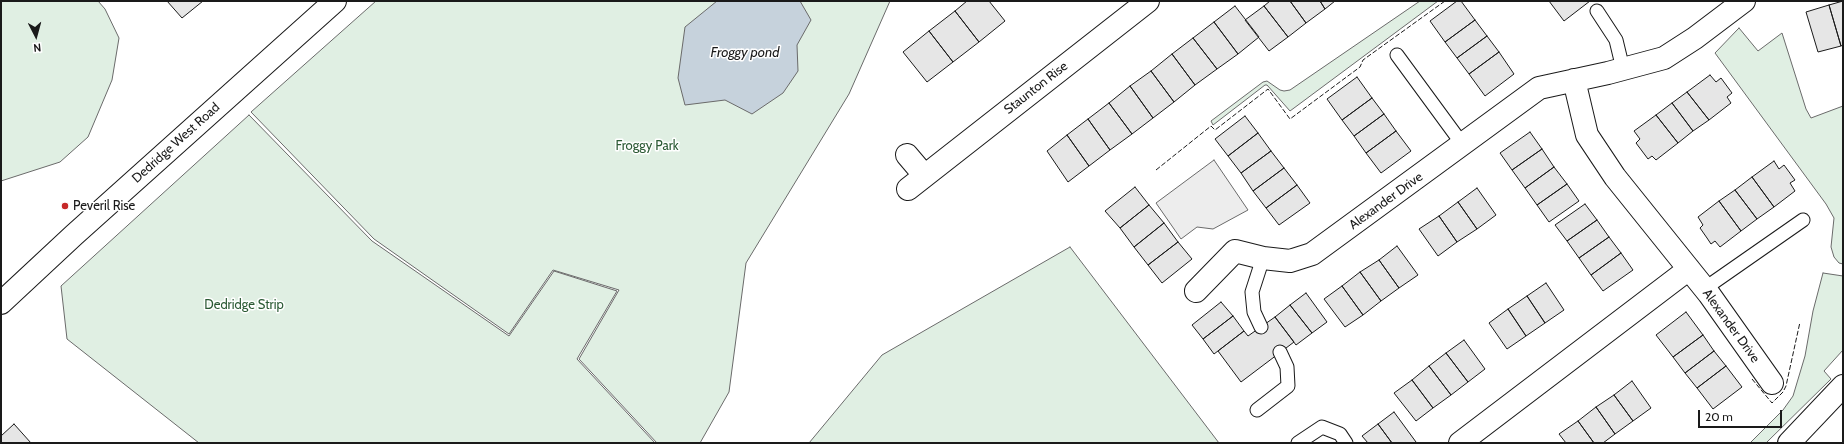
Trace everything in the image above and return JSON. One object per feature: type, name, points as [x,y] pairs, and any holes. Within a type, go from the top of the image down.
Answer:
[{"type":"street","name":"Staunton Rise","points":[[907,155],[916,182],[1148,1]]},
{"type":"street","name":"Alexander Drive","points":[[1196,291],[1234,251],[1263,258],[1290,261],[1312,254],[1539,88],[1664,58],[1695,38],[1744,1]]},
{"type":"street","name":"Dedridge West Road","points":[[1,303],[326,4]]},
{"type":"street","name":"Alexander Drive","points":[[1574,80],[1587,135],[1615,177],[1689,269],[1772,383]]},
{"type":"street","points":[[1460,443],[1689,269]]},
{"type":"street","points":[[1789,443],[1843,386]]},
{"type":"lane","points":[[1597,11],[1616,40],[1623,69]]},
{"type":"lane","points":[[1397,55],[1463,145]]},
{"type":"lane","points":[[1704,289],[1803,220]]},
{"type":"lane","points":[[1261,327],[1254,312],[1252,292],[1263,258]]},
{"type":"lane","points":[[1257,410],[1288,386],[1287,367],[1280,352]]},
{"type":"lane","points":[[1298,443],[1322,427],[1340,434],[1346,443]]},
{"type":"green space","points":[[1,1],[98,1],[105,9],[119,38],[112,80],[88,137],[60,162],[1,181]]},
{"type":"green space","name":"Froggy Park","points":[[376,1],[890,1],[849,94],[746,263],[729,392],[700,443],[657,443],[579,359],[619,290],[553,270],[509,334],[374,239],[251,112]]},
{"type":"green space","points":[[1420,1],[1438,1],[1290,111],[1267,85],[1265,85],[1213,125],[1211,121],[1263,82],[1267,81],[1280,90],[1290,90]]},
{"type":"green space","points":[[1739,28],[1758,51],[1782,33],[1806,109],[1811,118],[1843,106],[1843,264],[1839,263],[1834,257],[1831,247],[1834,218],[1826,204],[1715,53]]},
{"type":"green space","name":"Dedridge Strip","points":[[249,115],[372,241],[509,336],[554,271],[617,291],[577,359],[655,443],[199,443],[67,339],[61,286]]},
{"type":"green space","points":[[1070,247],[1219,443],[809,443],[882,355]]},
{"type":"green space","points":[[1823,273],[1843,276],[1843,350],[1824,371],[1831,379],[1766,443],[1750,443],[1783,410],[1793,396],[1805,356],[1813,311]]},
{"type":"shaded area","points":[[1214,160],[1248,210],[1213,229],[1197,227],[1181,239],[1156,203]]},
{"type":"water","name":"Froggy pond","points":[[717,1],[800,1],[811,20],[797,45],[798,71],[783,93],[752,114],[725,100],[685,105],[678,78],[685,27]]},
{"type":"building","points":[[167,1],[203,1],[182,18]]},
{"type":"building","points":[[967,1],[989,1],[1005,21],[979,42],[955,11]]},
{"type":"building","points":[[1270,1],[1290,1],[1306,23],[1288,37],[1264,6]]},
{"type":"building","points":[[1290,1],[1320,1],[1325,9],[1306,23]]},
{"type":"building","points":[[1320,1],[1335,1],[1325,9]]},
{"type":"building","points":[[1457,1],[1461,1],[1475,20],[1445,42],[1430,21]]},
{"type":"building","points":[[1549,1],[1590,1],[1564,21]]},
{"type":"building","points":[[1843,1],[1843,45],[1841,46],[1829,5]]},
{"type":"building","points":[[1829,5],[1841,46],[1818,52],[1806,12]]},
{"type":"building","points":[[1235,6],[1259,37],[1238,54],[1214,22]]},
{"type":"building","points":[[1264,6],[1288,37],[1269,51],[1245,20]]},
{"type":"building","points":[[955,11],[979,42],[953,62],[929,31]]},
{"type":"building","points":[[1475,20],[1487,36],[1457,58],[1445,42]]},
{"type":"building","points":[[1214,22],[1238,54],[1217,69],[1193,38]]},
{"type":"building","points":[[929,31],[953,62],[927,82],[903,52]]},
{"type":"building","points":[[1487,36],[1499,52],[1469,74],[1457,58]]},
{"type":"building","points":[[1193,38],[1217,69],[1195,85],[1172,54]]},
{"type":"building","points":[[1499,52],[1514,74],[1485,96],[1469,74]]},
{"type":"building","points":[[1172,54],[1195,85],[1174,102],[1151,71]]},
{"type":"building","points":[[1151,71],[1174,102],[1153,118],[1130,86]]},
{"type":"building","points":[[1710,75],[1716,82],[1721,78],[1732,93],[1727,97],[1731,103],[1709,120],[1687,92]]},
{"type":"building","points":[[1357,77],[1372,98],[1342,120],[1327,99]]},
{"type":"building","points":[[1130,86],[1153,118],[1132,134],[1109,103]]},
{"type":"building","points":[[1687,92],[1709,120],[1693,131],[1672,103]]},
{"type":"building","points":[[1372,98],[1384,114],[1354,136],[1342,120]]},
{"type":"building","points":[[1109,103],[1132,134],[1110,150],[1088,119]]},
{"type":"building","points":[[1672,103],[1693,131],[1678,143],[1656,115]]},
{"type":"building","points":[[1384,114],[1396,131],[1366,153],[1354,136]]},
{"type":"building","points":[[1656,115],[1678,143],[1656,160],[1652,156],[1648,159],[1636,143],[1640,139],[1634,131]]},
{"type":"building","points":[[1245,116],[1258,133],[1228,156],[1215,139]]},
{"type":"building","points":[[1088,119],[1110,150],[1089,166],[1067,135]]},
{"type":"building","points":[[1396,131],[1411,151],[1381,173],[1366,153]]},
{"type":"building","points":[[1530,132],[1542,149],[1512,170],[1500,153]]},
{"type":"building","points":[[1258,133],[1271,151],[1241,173],[1228,156]]},
{"type":"building","points":[[1067,135],[1089,166],[1068,182],[1047,151]]},
{"type":"building","points":[[1542,149],[1554,167],[1525,188],[1512,170]]},
{"type":"building","points":[[1271,151],[1284,168],[1253,191],[1241,173]]},
{"type":"building","points":[[1774,161],[1779,169],[1784,165],[1795,180],[1790,183],[1795,191],[1774,207],[1752,177]]},
{"type":"building","points":[[1554,167],[1567,184],[1537,205],[1525,188]]},
{"type":"building","points":[[1284,168],[1297,185],[1266,208],[1253,191]]},
{"type":"building","points":[[1752,177],[1774,207],[1757,219],[1735,190]]},
{"type":"building","points":[[1567,184],[1579,201],[1549,222],[1537,205]]},
{"type":"building","points":[[1297,185],[1310,203],[1279,225],[1266,208]]},
{"type":"building","points":[[1135,187],[1149,205],[1120,228],[1105,211]]},
{"type":"building","points":[[1477,188],[1496,215],[1477,229],[1458,202]]},
{"type":"building","points":[[1735,190],[1757,219],[1741,231],[1719,201]]},
{"type":"building","points":[[1719,201],[1741,231],[1720,247],[1715,241],[1711,244],[1700,228],[1703,225],[1698,217]]},
{"type":"building","points":[[1458,202],[1477,229],[1457,242],[1439,216]]},
{"type":"building","points":[[1585,204],[1597,220],[1567,241],[1555,225]]},
{"type":"building","points":[[1149,205],[1164,223],[1134,247],[1120,228]]},
{"type":"building","points":[[1439,216],[1457,242],[1438,256],[1419,229]]},
{"type":"building","points":[[1597,220],[1609,237],[1579,258],[1567,241]]},
{"type":"building","points":[[1164,223],[1178,242],[1148,265],[1134,247]]},
{"type":"building","points":[[1609,237],[1621,253],[1591,275],[1579,258]]},
{"type":"building","points":[[1178,242],[1192,259],[1162,283],[1148,265]]},
{"type":"building","points":[[1397,246],[1418,275],[1399,288],[1379,260]]},
{"type":"building","points":[[1621,253],[1633,270],[1603,291],[1591,275]]},
{"type":"building","points":[[1379,260],[1399,288],[1381,301],[1360,272]]},
{"type":"building","points":[[1360,272],[1381,301],[1363,315],[1342,286]]},
{"type":"building","points":[[1546,283],[1564,310],[1545,323],[1527,296]]},
{"type":"building","points":[[1342,286],[1363,315],[1345,327],[1324,299]]},
{"type":"building","points":[[1306,293],[1327,322],[1312,333],[1290,305]]},
{"type":"building","points":[[1527,296],[1545,323],[1526,336],[1508,309]]},
{"type":"building","points":[[1221,302],[1233,316],[1203,339],[1192,325]]},
{"type":"building","points":[[1290,305],[1312,333],[1296,345],[1275,317]]},
{"type":"building","points":[[1508,309],[1526,336],[1507,349],[1489,323]]},
{"type":"building","points":[[1686,312],[1703,335],[1673,357],[1656,335]]},
{"type":"building","points":[[1233,316],[1244,331],[1214,354],[1203,339]]},
{"type":"building","points":[[1275,317],[1294,342],[1241,382],[1218,351],[1244,331],[1248,336]]},
{"type":"building","points":[[1703,335],[1714,351],[1685,373],[1673,357]]},
{"type":"building","points":[[1464,340],[1485,369],[1468,382],[1446,353]]},
{"type":"building","points":[[1714,351],[1726,366],[1697,388],[1685,373]]},
{"type":"building","points":[[1446,353],[1468,382],[1451,395],[1429,366]]},
{"type":"building","points":[[1429,366],[1451,395],[1433,408],[1412,380]]},
{"type":"building","points":[[1726,366],[1742,387],[1713,409],[1697,388]]},
{"type":"building","points":[[1412,380],[1433,408],[1416,421],[1394,393]]},
{"type":"building","points":[[1632,381],[1651,408],[1633,421],[1614,395]]},
{"type":"building","points":[[1614,395],[1633,421],[1615,434],[1596,407]]},
{"type":"building","points":[[1596,407],[1615,434],[1603,443],[1594,443],[1578,421]]},
{"type":"building","points":[[1394,412],[1416,442],[1415,443],[1392,443],[1378,424]]},
{"type":"building","points":[[1578,421],[1594,443],[1566,443],[1559,434]]},
{"type":"building","points":[[14,424],[31,443],[1,443],[1,436]]},
{"type":"building","points":[[1378,424],[1392,443],[1368,443],[1362,436]]},
{"type":"fence","points":[[1156,170],[1211,126],[1215,130],[1268,89],[1290,119],[1360,67],[1363,60],[1445,1]]},
{"type":"fence","points":[[1752,379],[1772,403],[1783,392],[1786,386],[1800,322]]},
{"type":"place","name":"Peveril Rise","points":[[65,206]]}]
